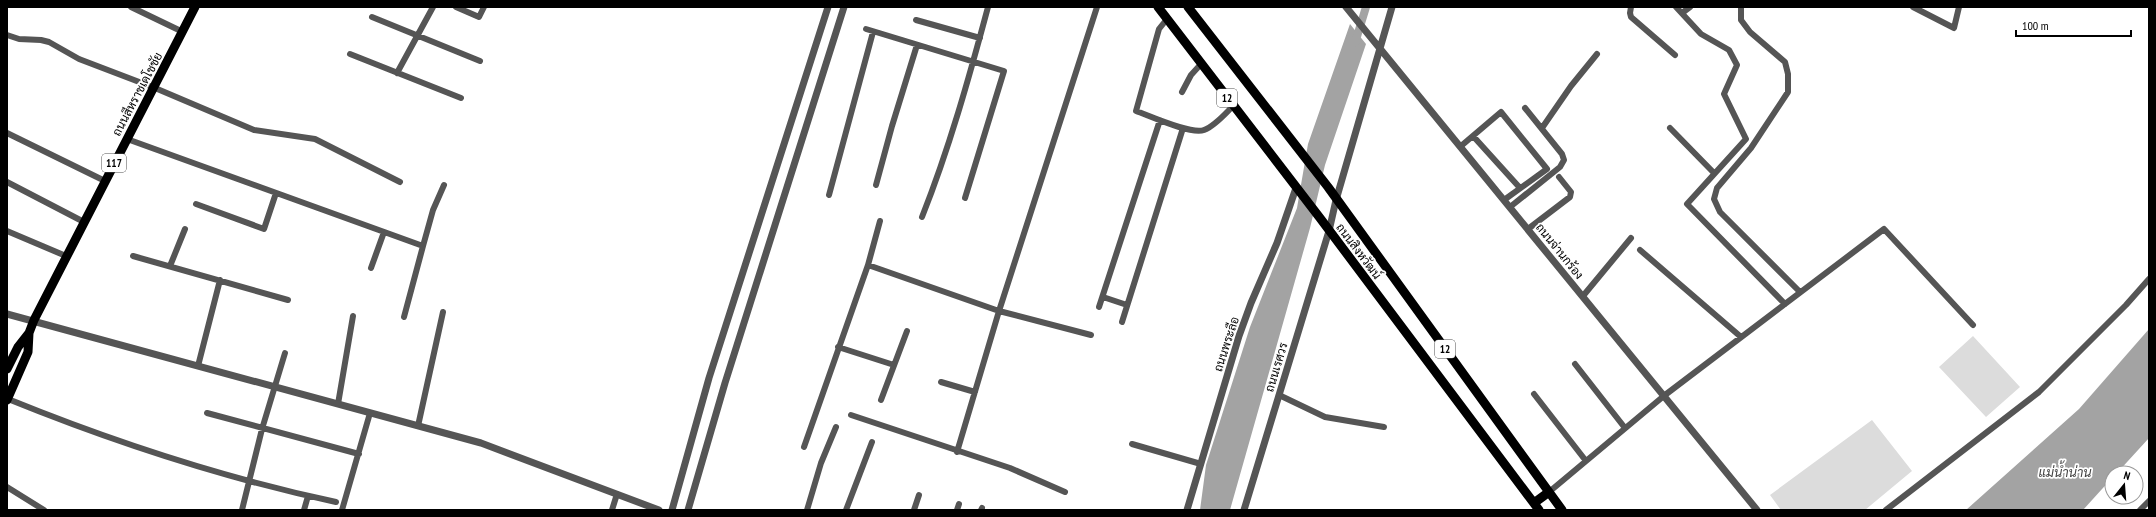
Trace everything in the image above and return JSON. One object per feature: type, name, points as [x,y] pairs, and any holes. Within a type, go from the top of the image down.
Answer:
[{"type":"main road","name":"ถนนสีหราชเดโชชัย","points":[[29,334],[34,320],[66,256],[155,88],[195,7]]},
{"type":"main road","name":"ถนนสิงหวัฒน์","points":[[1158,7],[1320,218],[1536,506]]},
{"type":"main road","name":"ถนนสิงหวัฒน์","points":[[1188,7],[1328,187],[1562,510]]},
{"type":"main road","points":[[7,368],[18,347],[29,334]]},
{"type":"main road","points":[[7,400],[28,352],[29,334]]},
{"type":"main road","points":[[1536,506],[1549,492]]},
{"type":"street","points":[[131,7],[183,32]]},
{"type":"street","points":[[456,7],[479,17],[484,7]]},
{"type":"street","points":[[672,510],[709,378],[828,7]]},
{"type":"street","points":[[688,510],[725,383],[844,7]]},
{"type":"street","points":[[922,217],[938,176],[974,62],[988,7]]},
{"type":"street","points":[[957,452],[999,311],[1097,7]]},
{"type":"street","name":"ถนนเรศวร","points":[[1244,510],[1329,231],[1336,200],[1379,47],[1392,7]]},
{"type":"street","points":[[1631,7],[1631,17],[1675,55]]},
{"type":"street","points":[[1676,7],[1701,34],[1729,50],[1737,66],[1724,94],[1746,139],[1714,173],[1688,204],[1785,304]]},
{"type":"street","points":[[1682,13],[1690,7]]},
{"type":"street","points":[[1741,7],[1741,20],[1750,32],[1785,62],[1788,74],[1788,92],[1751,148],[1717,188],[1714,204],[1720,212],[1800,292]]},
{"type":"street","points":[[1913,7],[1954,28],[1959,7]]},
{"type":"street","points":[[397,73],[430,8]]},
{"type":"street","name":"ถนนจ่านกร้อง","points":[[1348,8],[1665,395],[1757,510]]},
{"type":"street","points":[[372,17],[480,61]]},
{"type":"street","points":[[1167,19],[1159,29],[1136,111],[1183,128],[1198,131],[1204,130],[1233,106]]},
{"type":"street","points":[[916,20],[980,38]]},
{"type":"street","points":[[866,29],[1004,72],[965,198]]},
{"type":"street","points":[[829,195],[873,32]]},
{"type":"street","points":[[7,35],[19,39],[49,42],[79,60],[155,88],[254,130],[315,139],[400,182]]},
{"type":"street","points":[[876,185],[892,126],[917,45]]},
{"type":"street","points":[[350,54],[461,98]]},
{"type":"street","points":[[1542,128],[1571,86],[1597,54]]},
{"type":"street","points":[[1182,92],[1192,75],[1201,64]]},
{"type":"street","points":[[1510,207],[1560,167],[1564,162],[1562,154],[1526,108]]},
{"type":"street","points":[[1461,146],[1501,112],[1547,169],[1504,200]]},
{"type":"street","points":[[1099,308],[1160,120]]},
{"type":"street","points":[[1122,322],[1183,128]]},
{"type":"street","points":[[1670,128],[1714,173]]},
{"type":"street","points":[[7,133],[105,181]]},
{"type":"street","points":[[1473,136],[1520,188]]},
{"type":"street","points":[[127,139],[423,246]]},
{"type":"street","points":[[1528,229],[1570,197],[1571,192],[1560,177]]},
{"type":"street","points":[[7,182],[84,222]]},
{"type":"street","points":[[404,317],[433,210],[444,184]]},
{"type":"street","name":"ถนนพระลือ","points":[[1187,510],[1250,303],[1277,243],[1296,188]]},
{"type":"street","points":[[196,204],[264,229],[276,192]]},
{"type":"street","points":[[804,446],[868,265],[880,221]]},
{"type":"street","points":[[170,266],[185,229]]},
{"type":"street","points":[[1549,492],[1665,395],[1884,229],[1973,325]]},
{"type":"street","points":[[7,231],[66,256]]},
{"type":"street","points":[[371,268],[384,232]]},
{"type":"street","points":[[1583,296],[1631,238]]},
{"type":"street","points":[[1640,250],[1741,337]]},
{"type":"street","points":[[133,256],[288,300]]},
{"type":"street","points":[[868,265],[999,311],[1091,335]]},
{"type":"street","points":[[1886,510],[2039,392],[2116,315],[2149,279]]},
{"type":"street","points":[[198,366],[220,280]]},
{"type":"street","points":[[1102,297],[1127,305]]},
{"type":"street","points":[[418,426],[443,312]]},
{"type":"street","points":[[7,314],[34,320],[481,443],[659,510]]},
{"type":"street","points":[[338,404],[353,316]]},
{"type":"street","points":[[881,400],[907,331]]},
{"type":"street","points":[[838,347],[894,365]]},
{"type":"street","points":[[242,510],[262,429],[285,353]]},
{"type":"street","points":[[1575,364],[1625,428]]},
{"type":"street","points":[[941,382],[975,392]]},
{"type":"street","points":[[1534,394],[1586,460]]},
{"type":"street","points":[[1279,395],[1325,417],[1384,427]]},
{"type":"street","points":[[7,400],[125,444],[249,483],[336,502]]},
{"type":"street","points":[[207,413],[359,454]]},
{"type":"street","points":[[342,510],[370,413]]},
{"type":"street","points":[[851,415],[957,452],[1010,468],[1065,492]]},
{"type":"street","points":[[807,510],[821,463],[836,427]]},
{"type":"street","points":[[846,510],[872,442]]},
{"type":"street","points":[[1132,444],[1201,464]]},
{"type":"street","points":[[7,487],[44,510]]},
{"type":"street","points":[[612,510],[617,494]]},
{"type":"street","points":[[914,510],[919,495]]},
{"type":"street","points":[[304,510],[308,496]]},
{"type":"street","points":[[2140,510],[2149,501]]},
{"type":"shaded area","points":[[1973,336],[2020,387],[1986,417],[1939,367]]},
{"type":"shaded area","points":[[1872,420],[1912,471],[1865,510],[1781,510],[1770,495]]},
{"type":"water","points":[[1350,24],[1366,44],[1325,165],[1310,228],[1230,510],[1200,510],[1206,465],[1250,327],[1297,208],[1308,144]]},
{"type":"water","name":"แม่น้ำน่าน","points":[[2149,329],[2149,438],[2124,465],[2104,465],[2104,487],[2083,510],[1966,510],[2079,409]]},
{"type":"waterway","points":[[1355,43],[1366,7]]}]
